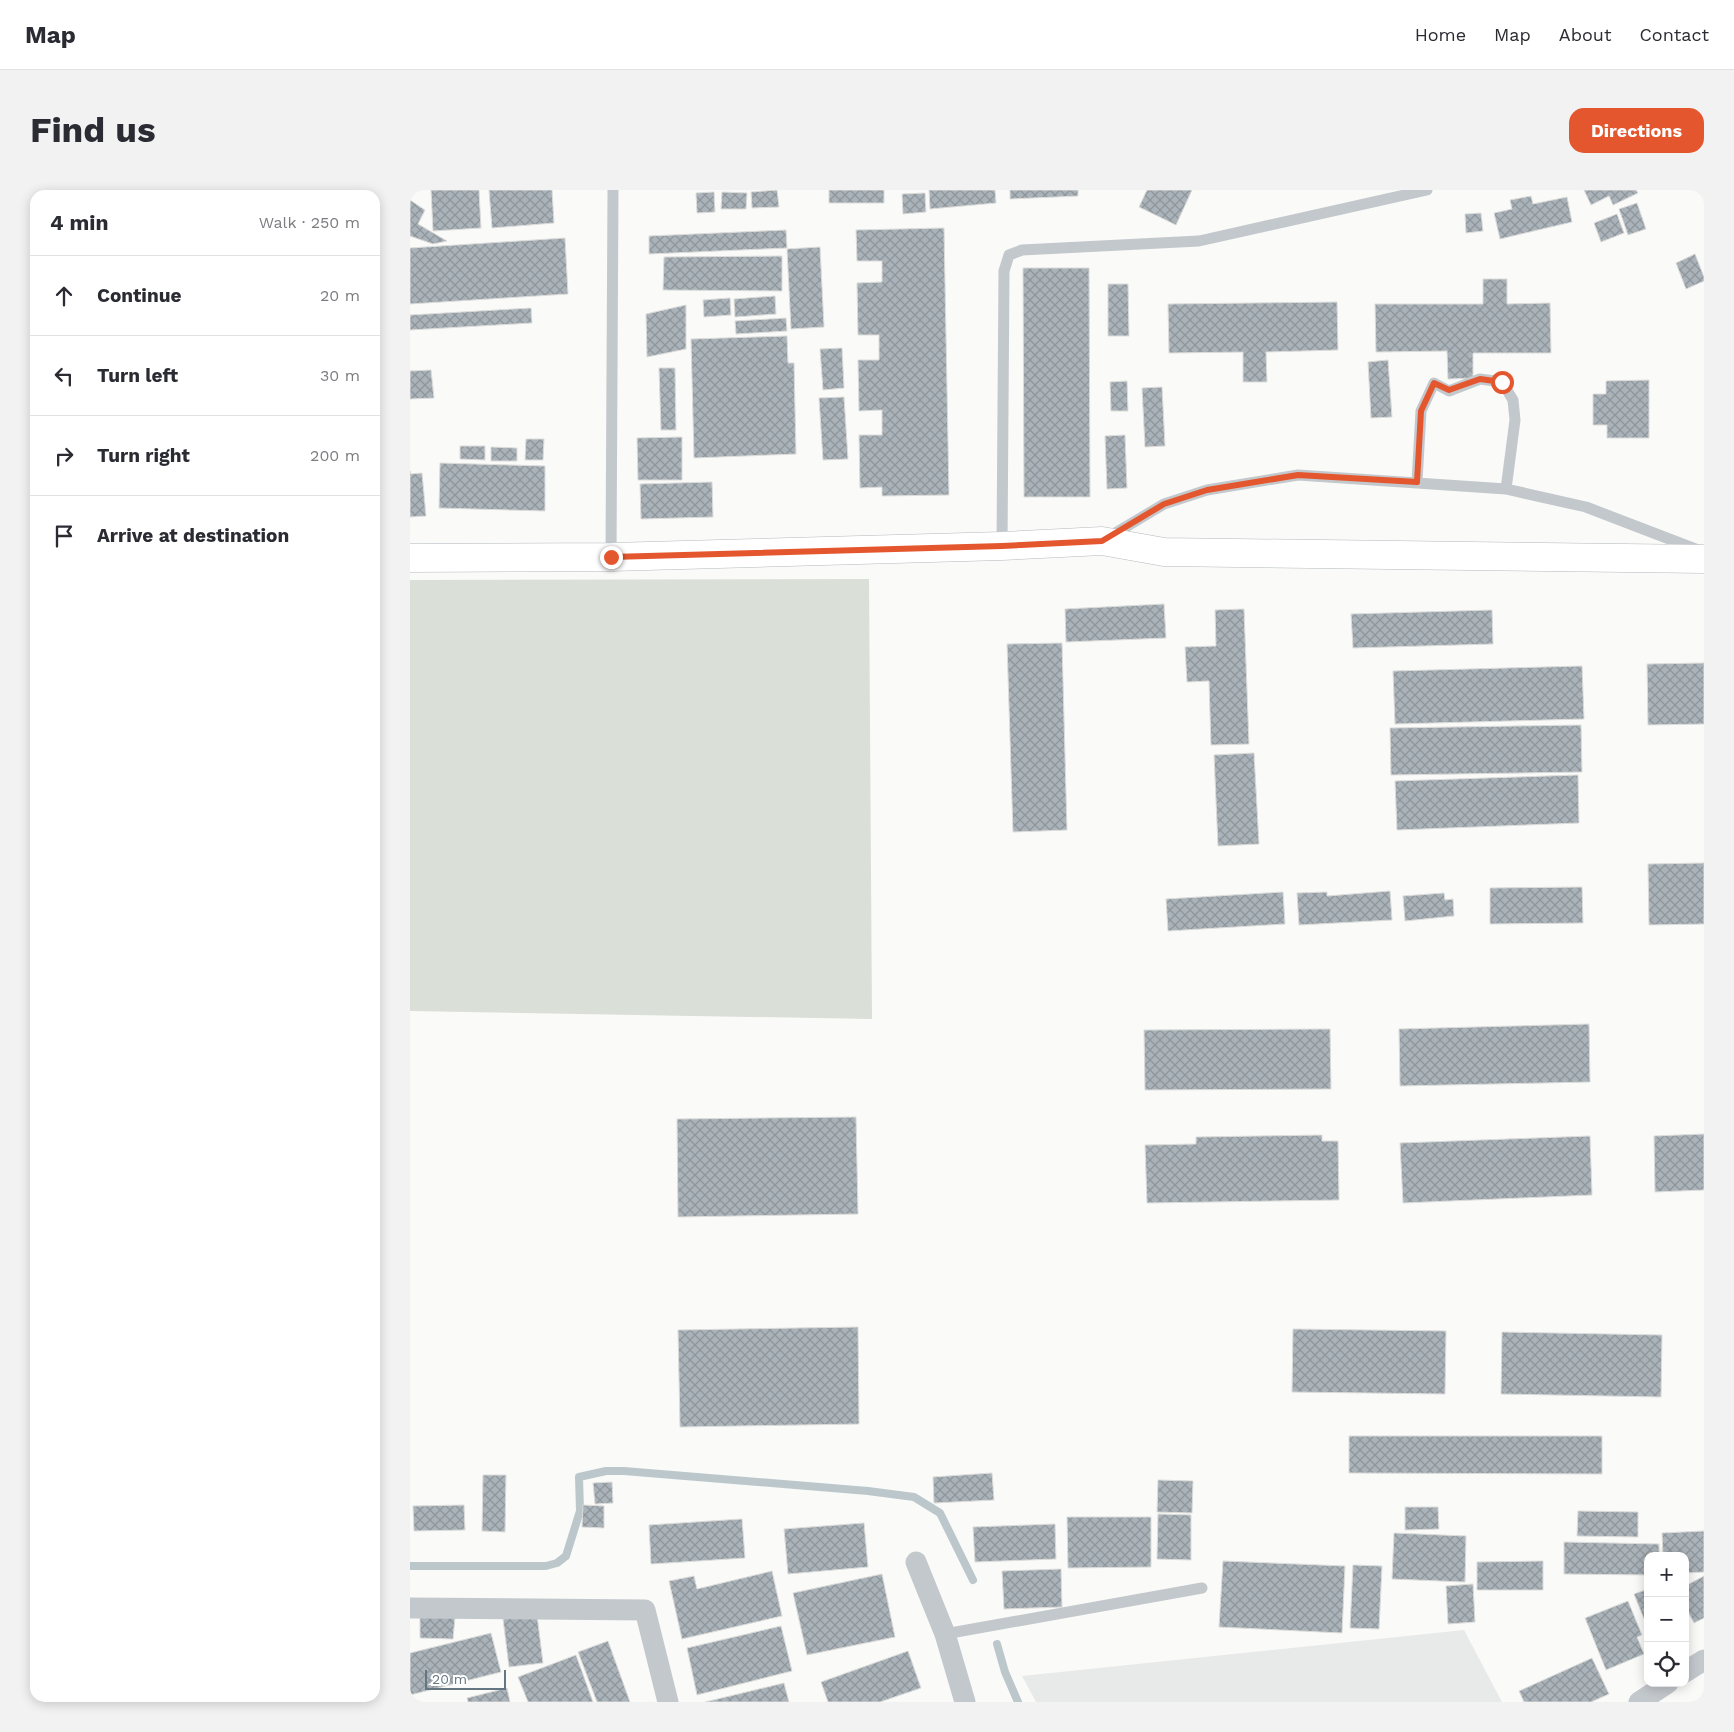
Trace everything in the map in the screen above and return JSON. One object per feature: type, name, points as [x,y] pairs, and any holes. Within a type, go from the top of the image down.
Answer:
[{"type":"street","points":[[410,558],[611,557],[1002,546],[1102,541],[1164,552],[1704,559]]},
{"type":"street","points":[[916,1562],[945,1634],[965,1702]]},
{"type":"street","points":[[410,1608],[645,1610],[668,1702]]},
{"type":"street","points":[[1689,1669],[1704,1660]]},
{"type":"street","points":[[1639,1702],[1662,1687]]},
{"type":"lane","points":[[611,557],[613,190]]},
{"type":"lane","points":[[1002,546],[1004,271],[1009,255],[1022,250],[1199,241],[1427,190]]},
{"type":"lane","points":[[1417,482],[1421,411],[1434,383],[1449,390],[1480,379],[1502,382],[1513,400],[1515,420],[1506,489]]},
{"type":"lane","points":[[1102,541],[1164,504],[1207,490],[1298,475],[1506,489],[1586,508],[1704,552]]},
{"type":"lane","points":[[945,1634],[1202,1588]]},
{"type":"shaded area","points":[[869,579],[872,1019],[410,1011],[410,580]]},
{"type":"shaded area","points":[[1464,1630],[1502,1702],[1036,1702],[1022,1676]]},
{"type":"building","points":[[431,190],[479,190],[481,228],[433,231]]},
{"type":"building","points":[[489,190],[552,190],[554,223],[492,228]]},
{"type":"building","points":[[777,190],[779,207],[752,208],[751,192]]},
{"type":"building","points":[[829,190],[884,190],[884,203],[829,203]]},
{"type":"building","points":[[929,190],[995,190],[996,203],[930,209]]},
{"type":"building","points":[[1010,190],[1078,190],[1078,196],[1010,199]]},
{"type":"building","points":[[1147,190],[1192,190],[1176,225],[1139,207]]},
{"type":"building","points":[[1584,190],[1636,190],[1638,193],[1613,205],[1609,196],[1591,205]]},
{"type":"building","points":[[714,192],[715,212],[697,213],[696,193]]},
{"type":"building","points":[[722,192],[747,193],[746,209],[721,209]]},
{"type":"building","points":[[925,193],[926,212],[903,214],[902,194]]},
{"type":"building","points":[[1531,196],[1533,204],[1567,197],[1572,222],[1500,239],[1494,213],[1512,209],[1510,200]]},
{"type":"building","points":[[410,200],[425,210],[418,224],[447,241],[433,244],[410,236]]},
{"type":"building","points":[[1637,203],[1646,229],[1628,235],[1619,209]]},
{"type":"building","points":[[1481,213],[1483,231],[1466,233],[1465,214]]},
{"type":"building","points":[[1617,214],[1624,233],[1601,242],[1594,223]]},
{"type":"building","points":[[944,228],[949,495],[882,496],[882,487],[860,488],[859,435],[882,435],[882,410],[859,411],[858,360],[879,360],[879,335],[858,335],[857,283],[882,282],[882,261],[857,261],[856,230]]},
{"type":"building","points":[[786,230],[787,248],[649,254],[649,236]]},
{"type":"building","points":[[565,238],[568,294],[410,304],[410,248]]},
{"type":"building","points":[[820,247],[824,327],[791,329],[787,249]]},
{"type":"building","points":[[1695,254],[1704,281],[1686,289],[1676,263]]},
{"type":"building","points":[[782,256],[782,291],[663,290],[664,257]]},
{"type":"building","points":[[1023,268],[1089,268],[1090,497],[1024,497]]},
{"type":"building","points":[[1483,279],[1507,279],[1507,304],[1550,303],[1551,353],[1473,353],[1473,378],[1448,379],[1447,351],[1376,352],[1375,304],[1483,304]]},
{"type":"building","points":[[1108,284],[1128,284],[1129,336],[1108,336]]},
{"type":"building","points":[[775,296],[776,314],[735,317],[734,299]]},
{"type":"building","points":[[730,298],[731,315],[704,317],[703,300]]},
{"type":"building","points":[[1337,302],[1338,350],[1266,352],[1267,382],[1243,382],[1243,352],[1169,353],[1168,304]]},
{"type":"building","points":[[686,305],[686,349],[647,357],[646,314]]},
{"type":"building","points":[[531,308],[532,323],[410,330],[410,315]]},
{"type":"building","points":[[786,318],[787,331],[736,334],[735,321]]},
{"type":"building","points":[[787,336],[788,363],[794,363],[796,454],[694,458],[691,339]]},
{"type":"building","points":[[842,348],[844,388],[823,390],[820,349]]},
{"type":"building","points":[[1388,360],[1392,417],[1371,418],[1368,362]]},
{"type":"building","points":[[659,368],[675,368],[676,430],[661,430]]},
{"type":"building","points":[[431,370],[434,398],[410,399],[410,371]]},
{"type":"building","points":[[1649,380],[1649,438],[1607,438],[1607,425],[1593,425],[1593,394],[1606,394],[1606,381]]},
{"type":"building","points":[[1127,381],[1128,411],[1111,411],[1110,382]]},
{"type":"building","points":[[1162,387],[1165,446],[1145,447],[1142,388]]},
{"type":"building","points":[[844,397],[848,459],[823,460],[819,398]]},
{"type":"building","points":[[1125,435],[1127,488],[1107,489],[1105,436]]},
{"type":"building","points":[[682,437],[682,480],[638,480],[637,438]]},
{"type":"building","points":[[526,439],[544,439],[543,460],[525,460]]},
{"type":"building","points":[[460,446],[485,446],[485,460],[460,459]]},
{"type":"building","points":[[491,447],[517,448],[517,461],[491,461]]},
{"type":"building","points":[[440,463],[545,466],[545,511],[439,508]]},
{"type":"building","points":[[410,471],[411,474],[422,473],[426,516],[410,517]]},
{"type":"building","points":[[712,482],[713,517],[641,519],[640,484]]},
{"type":"building","points":[[1164,604],[1166,638],[1066,642],[1065,609]]},
{"type":"building","points":[[1244,609],[1249,744],[1211,745],[1209,681],[1187,682],[1185,647],[1216,646],[1215,610]]},
{"type":"building","points":[[1492,610],[1493,644],[1353,648],[1351,614]]},
{"type":"building","points":[[1062,643],[1067,830],[1013,832],[1007,644]]},
{"type":"building","points":[[1704,663],[1704,724],[1648,725],[1647,664]]},
{"type":"building","points":[[1582,666],[1584,719],[1395,724],[1393,671]]},
{"type":"building","points":[[1581,725],[1582,772],[1391,775],[1390,728]]},
{"type":"building","points":[[1254,753],[1259,844],[1218,846],[1214,755]]},
{"type":"building","points":[[1578,775],[1579,823],[1397,830],[1395,781]]},
{"type":"building","points":[[1704,863],[1704,924],[1649,925],[1648,864]]},
{"type":"building","points":[[1582,887],[1583,923],[1490,924],[1490,888]]},
{"type":"building","points":[[1390,891],[1392,920],[1299,925],[1297,893],[1327,892],[1327,896]]},
{"type":"building","points":[[1283,892],[1285,924],[1168,931],[1166,899]]},
{"type":"building","points":[[1444,893],[1445,900],[1453,899],[1454,916],[1405,921],[1403,896]]},
{"type":"building","points":[[1589,1024],[1590,1082],[1400,1086],[1399,1029]]},
{"type":"building","points":[[1330,1029],[1331,1089],[1145,1090],[1144,1030]]},
{"type":"building","points":[[856,1117],[858,1214],[678,1217],[677,1119]]},
{"type":"building","points":[[1704,1134],[1704,1190],[1655,1192],[1654,1136]]},
{"type":"building","points":[[1322,1135],[1322,1141],[1338,1141],[1339,1200],[1147,1203],[1145,1145],[1196,1144],[1196,1137]]},
{"type":"building","points":[[1590,1136],[1592,1195],[1403,1203],[1400,1143]]},
{"type":"building","points":[[858,1327],[859,1424],[680,1427],[678,1330]]},
{"type":"building","points":[[1293,1329],[1446,1331],[1445,1394],[1292,1392]]},
{"type":"building","points":[[1502,1332],[1662,1335],[1661,1397],[1501,1394]]},
{"type":"building","points":[[1349,1436],[1602,1436],[1602,1474],[1349,1473]]},
{"type":"building","points":[[992,1473],[994,1500],[934,1503],[933,1477]]},
{"type":"building","points":[[483,1475],[506,1475],[505,1532],[482,1531]]},
{"type":"building","points":[[1158,1480],[1193,1481],[1192,1513],[1157,1512]]},
{"type":"building","points":[[612,1482],[613,1503],[595,1504],[593,1483]]},
{"type":"building","points":[[464,1505],[465,1530],[414,1531],[413,1506]]},
{"type":"building","points":[[583,1505],[604,1506],[604,1528],[582,1527]]},
{"type":"building","points":[[1405,1507],[1438,1507],[1439,1529],[1405,1530]]},
{"type":"building","points":[[1578,1511],[1638,1512],[1638,1537],[1577,1536]]},
{"type":"building","points":[[1158,1514],[1191,1515],[1191,1560],[1157,1559]]},
{"type":"building","points":[[1067,1517],[1151,1517],[1151,1567],[1068,1568]]},
{"type":"building","points":[[742,1519],[745,1558],[651,1564],[649,1525]]},
{"type":"building","points":[[864,1523],[868,1567],[788,1574],[784,1529]]},
{"type":"building","points":[[1055,1524],[1056,1559],[975,1562],[973,1527]]},
{"type":"building","points":[[1704,1531],[1704,1572],[1689,1573],[1689,1552],[1663,1552],[1662,1533]]},
{"type":"building","points":[[1394,1533],[1466,1536],[1465,1582],[1392,1579]]},
{"type":"building","points":[[1564,1542],[1659,1544],[1659,1552],[1644,1552],[1644,1575],[1564,1574]]},
{"type":"building","points":[[1223,1561],[1345,1566],[1342,1633],[1219,1627]]},
{"type":"building","points":[[1543,1561],[1543,1590],[1477,1590],[1477,1562]]},
{"type":"building","points":[[1353,1565],[1382,1566],[1379,1629],[1350,1628]]},
{"type":"building","points":[[1061,1569],[1062,1607],[1004,1609],[1002,1571]]},
{"type":"building","points":[[772,1571],[782,1616],[682,1639],[669,1581],[694,1576],[697,1589]]},
{"type":"building","points":[[882,1574],[895,1637],[807,1655],[793,1593]]},
{"type":"building","points":[[1704,1576],[1704,1618],[1694,1623],[1689,1614],[1689,1584]]},
{"type":"building","points":[[1473,1584],[1475,1622],[1448,1624],[1446,1586]]},
{"type":"building","points":[[1644,1590],[1644,1619],[1634,1594]]},
{"type":"building","points":[[1628,1601],[1642,1635],[1637,1637],[1644,1654],[1606,1670],[1585,1618]]},
{"type":"building","points":[[537,1615],[543,1663],[509,1667],[503,1619]]},
{"type":"building","points":[[420,1616],[455,1617],[453,1639],[420,1638]]},
{"type":"building","points":[[781,1626],[792,1671],[697,1695],[687,1648]]},
{"type":"building","points":[[491,1633],[501,1672],[410,1695],[410,1653]]},
{"type":"building","points":[[608,1641],[630,1702],[597,1702],[578,1652]]},
{"type":"building","points":[[908,1651],[921,1688],[880,1702],[828,1702],[821,1682]]},
{"type":"building","points":[[576,1655],[593,1702],[528,1702],[518,1677]]},
{"type":"building","points":[[1592,1658],[1609,1694],[1591,1702],[1524,1702],[1519,1691]]},
{"type":"building","points":[[784,1683],[789,1702],[705,1702]]},
{"type":"building","points":[[507,1688],[510,1702],[468,1702],[467,1698]]},
{"type":"waterway","points":[[410,1566],[546,1566],[557,1563],[566,1556],[580,1511],[579,1477],[606,1471],[624,1471],[868,1491],[914,1497],[940,1513],[973,1580]]},
{"type":"waterway","points":[[997,1644],[1005,1672],[1018,1702]]},
{"type":"route","points":[[611,557],[1002,546],[1102,541],[1164,504],[1207,490],[1298,475],[1417,482],[1421,411],[1434,383],[1449,390],[1480,379],[1502,382]]}]
